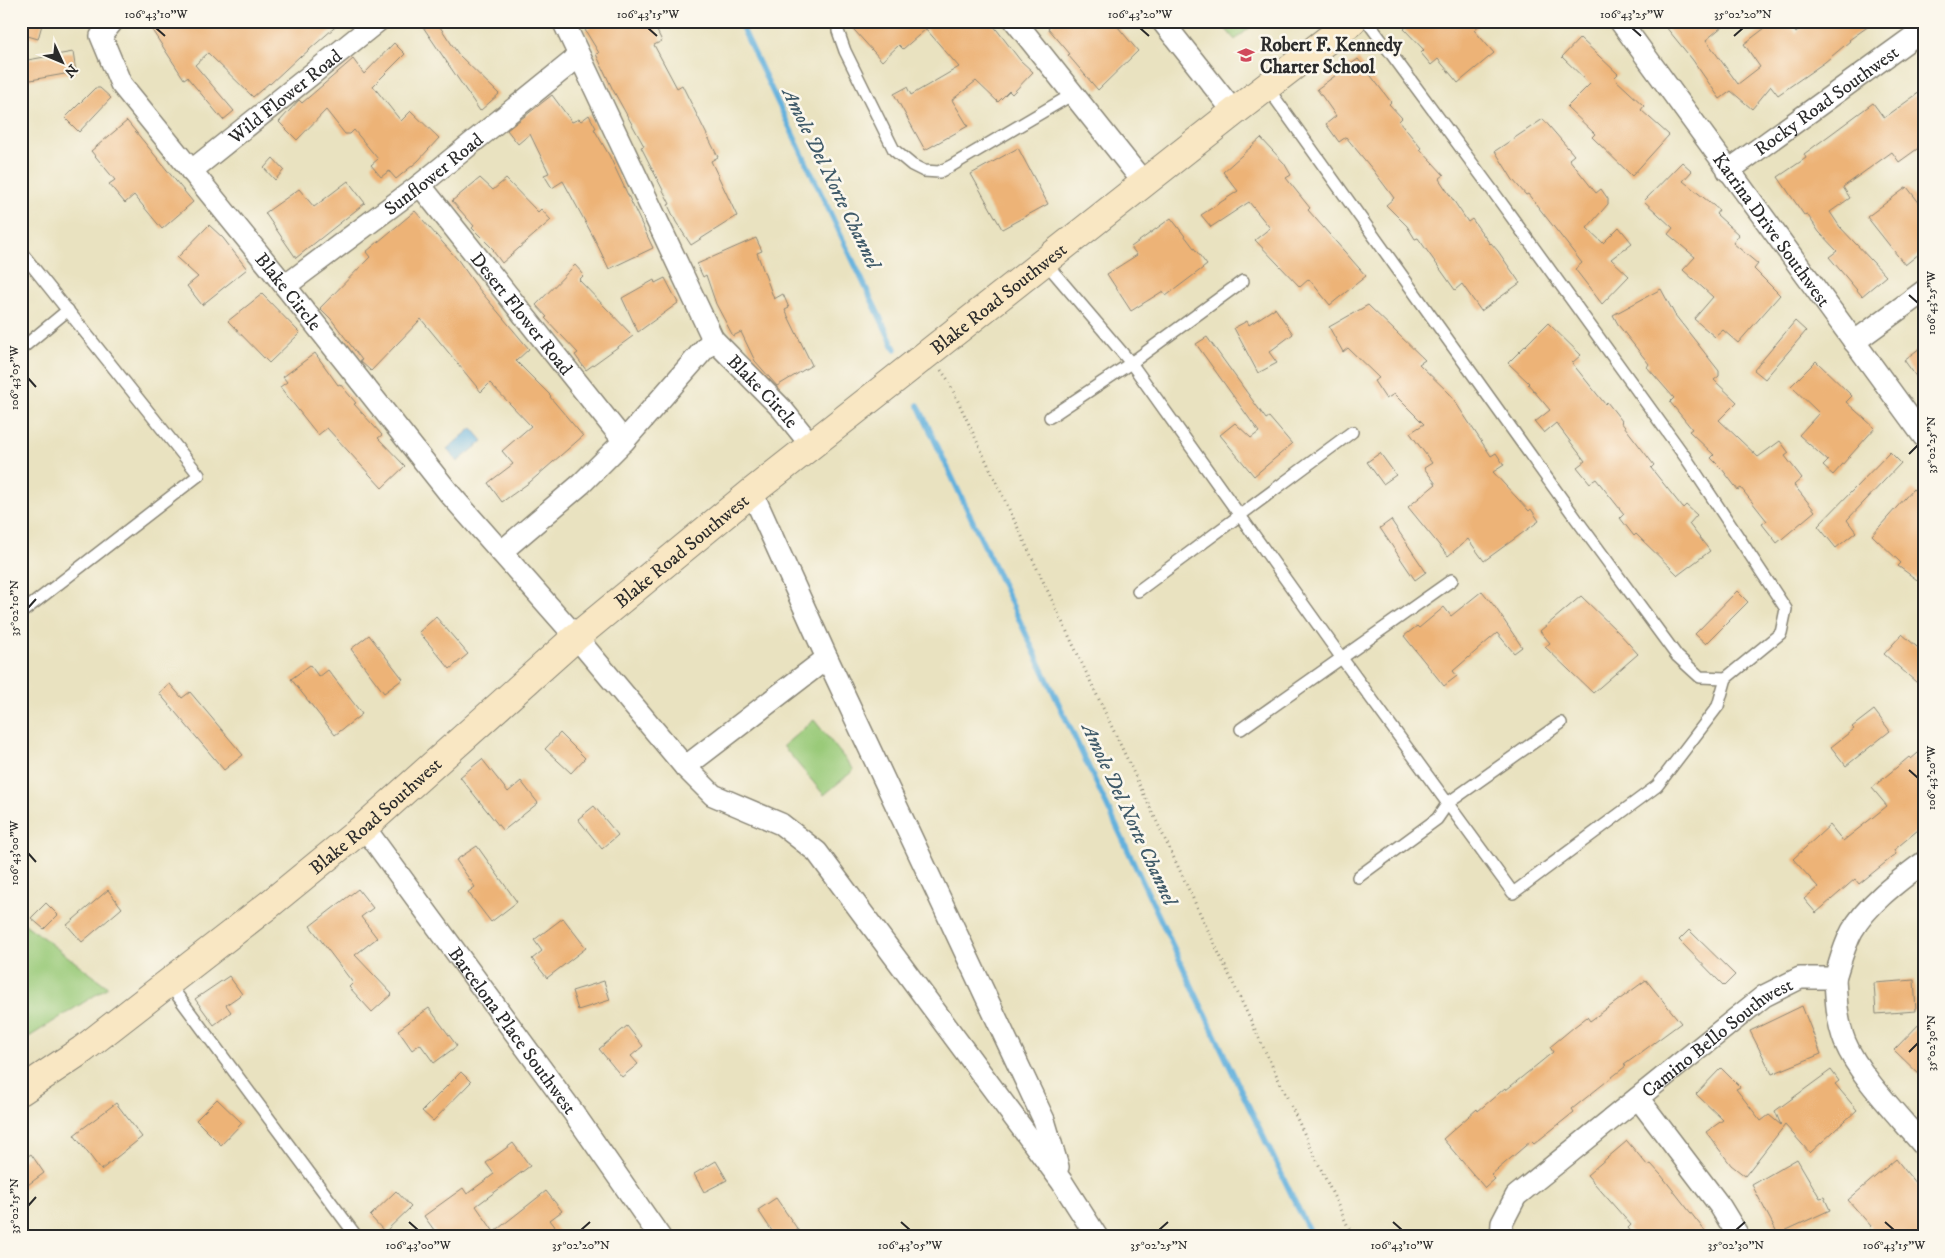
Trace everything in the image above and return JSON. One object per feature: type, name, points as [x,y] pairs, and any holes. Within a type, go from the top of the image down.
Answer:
[{"type":"main road","name":"Blake Road Southwest","points":[[21,1091],[82,1050],[168,984],[364,827],[576,637],[752,492],[1352,21]]},
{"type":"street","name":"Blake Circle","points":[[113,21],[101,36],[121,84],[285,286],[449,493],[576,637],[686,767],[713,795],[781,824],[818,852],[1062,1182]]},
{"type":"street","name":"Wild Flower Road","points":[[191,171],[378,21]]},
{"type":"street","name":"Blake Circle","points":[[563,21],[714,339],[782,409],[811,445]]},
{"type":"street","points":[[1015,21],[1144,184]]},
{"type":"street","points":[[1162,21],[1234,112]]},
{"type":"street","name":"Katrina Drive Southwest","points":[[1620,21],[1924,437]]},
{"type":"street","points":[[1920,21],[1924,28]]},
{"type":"street","name":"Rocky Road Southwest","points":[[1728,171],[1924,28]]},
{"type":"street","name":"Sunflower Road","points":[[285,286],[420,186],[579,56]]},
{"type":"street","name":"Desert Flower Road","points":[[420,186],[624,441]]},
{"type":"street","points":[[1854,342],[1924,291]]},
{"type":"street","name":"Blake Circle","points":[[501,552],[581,484],[624,441],[714,339]]},
{"type":"street","points":[[752,492],[827,658],[1044,1120],[1062,1182],[1097,1237]]},
{"type":"street","points":[[686,767],[827,658]]},
{"type":"street","name":"Barcelona Place Southwest","points":[[364,827],[573,1112],[660,1237]]},
{"type":"street","points":[[1924,862],[1900,880],[1872,906],[1853,930],[1842,952],[1835,978],[1837,1011],[1845,1042],[1863,1072],[1924,1146]]},
{"type":"street","name":"Camino Bello Southwest","points":[[1501,1230],[1516,1196],[1764,996],[1800,978],[1835,978]]},
{"type":"street","points":[[1638,1098],[1720,1206],[1738,1237]]},
{"type":"lane","points":[[839,21],[838,30],[845,52],[894,150],[912,166],[924,171],[939,172],[951,166],[1073,94]]},
{"type":"lane","points":[[1045,262],[1131,363],[1341,658],[1513,894],[1657,786],[1718,706],[1726,678],[1781,633],[1786,609],[1686,458],[1367,21]]},
{"type":"lane","points":[[1267,88],[1677,656],[1700,677],[1726,678]]},
{"type":"lane","points":[[21,252],[199,475],[21,613]]},
{"type":"lane","points":[[1050,417],[1131,363],[1243,281]]},
{"type":"lane","points":[[21,349],[68,310]]},
{"type":"lane","points":[[1138,590],[1352,432]]},
{"type":"lane","points":[[1241,729],[1452,580]]},
{"type":"lane","points":[[1358,877],[1437,818],[1448,804],[1561,723]]},
{"type":"lane","points":[[168,984],[357,1237]]},
{"type":"path","points":[[928,352],[948,380],[1352,1237]]},
{"type":"green space","points":[[1219,21],[1258,21],[1235,40]]},
{"type":"green space","points":[[814,720],[854,770],[824,795],[783,746]]},
{"type":"green space","points":[[21,921],[108,987],[21,1042]]},
{"type":"water","points":[[472,428],[483,441],[457,462],[447,449]]},
{"type":"building","points":[[21,21],[43,21],[38,39],[21,34]]},
{"type":"building","points":[[146,21],[342,21],[253,97],[208,53],[195,65],[234,111],[223,120],[187,77],[184,79]]},
{"type":"building","points":[[419,21],[436,21],[459,55],[499,94],[480,111]]},
{"type":"building","points":[[600,21],[652,21],[662,41],[654,45],[677,88],[682,85],[718,157],[711,161],[737,216],[691,245],[676,222],[668,205],[670,204],[641,147],[644,146],[613,90],[596,54],[599,53],[585,30]]},
{"type":"building","points":[[846,21],[990,21],[1020,60],[1033,72],[1012,94],[1009,91],[998,102],[976,81],[952,100],[968,126],[925,150],[894,94],[907,87],[911,95],[959,67],[926,29],[903,49],[899,45],[882,61]]},
{"type":"building","points":[[1056,21],[1113,21],[1138,51],[1098,90],[1048,28]]},
{"type":"building","points":[[1412,21],[1484,21],[1474,30],[1494,53],[1458,83],[1438,59],[1431,65],[1421,53],[1424,50],[1404,29]]},
{"type":"building","points":[[1661,21],[1729,21],[1706,40],[1738,84],[1760,67],[1744,44],[1774,21],[1787,21],[1796,33],[1809,21],[1876,21],[1849,40],[1825,62],[1778,95],[1771,86],[1752,109],[1731,91],[1720,99],[1692,59]]},
{"type":"building","points":[[1580,38],[1618,74],[1614,78],[1644,106],[1641,110],[1669,135],[1632,176],[1592,137],[1595,134],[1567,107],[1590,84],[1562,57]]},
{"type":"building","points":[[394,43],[405,54],[373,86],[401,121],[411,111],[439,138],[418,161],[396,179],[389,171],[381,177],[371,165],[378,159],[354,130],[350,134],[345,134],[326,110],[297,140],[279,122],[299,100],[302,103],[353,59],[364,74]]},
{"type":"building","points":[[73,52],[76,72],[25,81],[22,61]]},
{"type":"building","points":[[1358,59],[1391,102],[1389,104],[1402,118],[1399,121],[1420,149],[1444,175],[1439,179],[1468,222],[1472,219],[1490,244],[1498,251],[1520,283],[1481,311],[1462,284],[1455,290],[1418,238],[1415,239],[1407,226],[1386,205],[1394,198],[1346,137],[1339,142],[1326,124],[1336,116],[1317,89]]},
{"type":"building","points":[[95,88],[100,88],[111,98],[79,132],[65,118]]},
{"type":"building","points":[[1924,89],[1924,144],[1899,162],[1892,152],[1843,187],[1850,198],[1830,212],[1840,227],[1886,276],[1862,296],[1829,257],[1837,251],[1819,232],[1807,214],[1804,215],[1778,177],[1806,158],[1804,154],[1873,103],[1884,118]]},
{"type":"building","points":[[552,95],[572,122],[579,119],[581,121],[589,115],[596,128],[594,129],[609,155],[653,248],[609,269],[563,181],[552,188],[544,175],[549,173],[530,134],[518,144],[507,130]]},
{"type":"building","points":[[1543,119],[1574,155],[1569,159],[1596,193],[1601,189],[1608,199],[1608,204],[1587,228],[1603,243],[1619,227],[1632,243],[1611,259],[1629,276],[1602,304],[1575,269],[1582,263],[1528,194],[1526,195],[1513,180],[1495,151]]},
{"type":"building","points":[[127,121],[193,202],[162,229],[134,195],[125,203],[109,184],[115,180],[91,151]]},
{"type":"building","points":[[1261,138],[1284,163],[1291,175],[1286,178],[1310,208],[1308,210],[1366,276],[1330,305],[1309,279],[1300,287],[1255,240],[1270,228],[1249,202],[1211,227],[1201,215],[1238,191],[1223,172]]},
{"type":"building","points":[[1018,148],[1048,204],[1002,229],[971,174]]},
{"type":"building","points":[[273,158],[284,170],[275,180],[264,168]]},
{"type":"building","points":[[1682,162],[1692,171],[1683,181],[1719,210],[1716,214],[1739,235],[1733,243],[1758,264],[1754,269],[1780,295],[1738,343],[1723,330],[1715,337],[1694,319],[1713,297],[1683,270],[1695,257],[1668,234],[1673,228],[1644,201]]},
{"type":"building","points":[[480,178],[493,190],[506,179],[538,212],[541,209],[551,220],[502,263],[494,250],[472,228],[474,226],[452,201]]},
{"type":"building","points":[[348,181],[365,203],[296,258],[265,213],[299,189],[314,207]]},
{"type":"building","points":[[1907,187],[1924,209],[1924,250],[1905,265],[1867,217]]},
{"type":"building","points":[[415,211],[458,260],[478,288],[529,349],[516,361],[551,396],[583,436],[530,482],[502,502],[488,483],[513,464],[502,451],[531,426],[490,383],[481,392],[421,319],[371,371],[360,361],[362,360],[331,319],[320,308],[370,257],[366,252]]},
{"type":"building","points":[[1171,218],[1207,265],[1166,296],[1163,291],[1131,311],[1107,274],[1137,255],[1131,247]]},
{"type":"building","points":[[209,225],[223,238],[247,269],[202,305],[187,286],[198,277],[177,258]]},
{"type":"building","points":[[756,238],[762,251],[757,253],[774,299],[783,294],[789,308],[785,310],[812,365],[777,386],[755,361],[741,332],[733,336],[716,304],[706,275],[703,277],[697,264]]},
{"type":"building","points":[[575,265],[584,275],[579,280],[633,336],[586,370],[575,355],[578,353],[545,318],[547,317],[536,305]]},
{"type":"building","points":[[665,278],[678,303],[638,332],[622,298],[654,280],[655,283]]},
{"type":"building","points":[[1661,289],[1675,315],[1719,371],[1719,376],[1714,380],[1737,402],[1719,420],[1758,457],[1780,441],[1789,453],[1785,456],[1802,478],[1794,485],[1815,511],[1777,543],[1762,524],[1767,521],[1741,488],[1738,490],[1711,458],[1714,455],[1689,431],[1692,429],[1670,402],[1674,398],[1647,367],[1649,364],[1619,326],[1613,315]]},
{"type":"building","points":[[262,294],[300,333],[269,363],[228,321]]},
{"type":"building","points":[[1368,305],[1425,360],[1419,364],[1450,394],[1491,456],[1496,453],[1504,465],[1493,472],[1529,511],[1531,509],[1539,521],[1484,561],[1468,539],[1448,556],[1408,507],[1436,484],[1424,468],[1432,463],[1410,433],[1424,424],[1394,394],[1386,399],[1374,381],[1379,378],[1348,348],[1343,352],[1329,327]]},
{"type":"building","points":[[1275,308],[1293,334],[1269,352],[1277,363],[1258,373],[1234,328],[1247,321],[1249,325]]},
{"type":"building","points":[[1795,321],[1806,331],[1765,379],[1754,370]]},
{"type":"building","points":[[1548,323],[1581,355],[1572,363],[1605,404],[1607,402],[1622,421],[1654,465],[1651,468],[1683,508],[1686,505],[1697,515],[1689,524],[1710,551],[1678,575],[1636,534],[1634,536],[1620,518],[1624,514],[1596,479],[1590,483],[1577,467],[1585,461],[1556,423],[1544,433],[1535,422],[1550,410],[1529,383],[1508,363]]},
{"type":"building","points":[[1207,337],[1266,419],[1269,417],[1292,444],[1254,476],[1220,435],[1235,423],[1251,438],[1259,432],[1196,344]]},
{"type":"building","points":[[1924,345],[1924,387],[1904,360]]},
{"type":"building","points":[[315,353],[338,385],[340,384],[356,403],[354,404],[382,435],[378,438],[405,466],[382,488],[327,428],[318,435],[280,387],[287,382],[283,377]]},
{"type":"building","points":[[1816,361],[1852,396],[1846,402],[1875,428],[1833,475],[1823,466],[1828,461],[1799,435],[1819,413],[1791,386]]},
{"type":"building","points":[[1890,452],[1901,463],[1847,520],[1856,532],[1836,548],[1818,526]]},
{"type":"building","points":[[1380,453],[1396,475],[1383,484],[1367,462]]},
{"type":"building","points":[[1913,489],[1924,499],[1924,585],[1898,566],[1901,563],[1872,535]]},
{"type":"building","points":[[1391,520],[1426,572],[1415,580],[1380,528]]},
{"type":"building","points":[[1482,591],[1522,647],[1514,653],[1497,633],[1453,671],[1457,676],[1444,686],[1404,636],[1417,626],[1419,628],[1444,607],[1451,616]]},
{"type":"building","points":[[1737,591],[1748,602],[1706,644],[1695,634]]},
{"type":"building","points":[[1581,596],[1638,654],[1593,693],[1545,647],[1550,643],[1540,631]]},
{"type":"building","points":[[436,617],[468,654],[450,669],[419,632]]},
{"type":"building","points":[[1902,634],[1924,653],[1924,689],[1884,654]]},
{"type":"building","points":[[369,635],[403,679],[384,693],[351,649]]},
{"type":"building","points":[[310,665],[319,677],[328,670],[362,714],[335,735],[291,679]]},
{"type":"building","points":[[170,684],[182,698],[190,692],[243,755],[224,770],[159,693]]},
{"type":"building","points":[[1874,710],[1890,731],[1846,766],[1831,747]]},
{"type":"building","points":[[560,733],[585,758],[571,773],[545,749]]},
{"type":"building","points":[[1924,748],[1924,825],[1894,850],[1896,854],[1859,884],[1855,879],[1816,913],[1804,899],[1818,887],[1793,859],[1830,825],[1843,841],[1887,806],[1872,788],[1909,757],[1911,759]]},
{"type":"building","points":[[482,759],[508,792],[521,781],[538,803],[503,831],[460,777]]},
{"type":"building","points":[[594,806],[618,835],[602,849],[578,819]]},
{"type":"building","points":[[477,846],[517,902],[491,922],[468,892],[475,887],[456,860]]},
{"type":"building","points":[[358,889],[373,908],[361,917],[377,938],[355,955],[392,994],[372,1012],[349,987],[353,983],[310,926]]},
{"type":"building","points":[[108,890],[122,908],[82,942],[67,925]]},
{"type":"building","points":[[46,903],[58,915],[44,929],[31,918]]},
{"type":"building","points":[[563,918],[586,948],[547,978],[532,959],[542,951],[534,940]]},
{"type":"building","points":[[1689,930],[1735,975],[1724,986],[1679,940]]},
{"type":"building","points":[[229,976],[242,994],[226,1005],[231,1012],[214,1025],[195,999]]},
{"type":"building","points":[[1646,980],[1681,1023],[1624,1065],[1626,1066],[1572,1109],[1574,1112],[1534,1144],[1531,1141],[1491,1175],[1495,1179],[1485,1188],[1443,1139],[1477,1109],[1478,1111],[1553,1052],[1550,1047],[1574,1027],[1587,1017],[1590,1021]]},
{"type":"building","points":[[1914,980],[1916,1011],[1876,1014],[1874,983]]},
{"type":"building","points":[[604,981],[610,1000],[578,1010],[572,991]]},
{"type":"building","points":[[1802,1006],[1821,1054],[1772,1074],[1750,1031]]},
{"type":"building","points":[[429,1008],[457,1046],[434,1063],[420,1044],[412,1050],[398,1030]]},
{"type":"building","points":[[1924,1019],[1924,1079],[1894,1050]]},
{"type":"building","points":[[627,1026],[643,1046],[631,1056],[638,1064],[622,1077],[599,1049]]},
{"type":"building","points":[[1721,1068],[1740,1087],[1736,1089],[1761,1121],[1769,1115],[1781,1125],[1775,1111],[1831,1070],[1839,1081],[1835,1084],[1857,1110],[1810,1153],[1785,1125],[1745,1176],[1731,1165],[1706,1132],[1723,1120],[1696,1094]]},
{"type":"building","points":[[461,1072],[471,1082],[433,1121],[422,1111]]},
{"type":"building","points":[[217,1099],[242,1123],[221,1145],[196,1120]]},
{"type":"building","points":[[116,1103],[142,1137],[101,1170],[74,1135]]},
{"type":"building","points":[[1627,1141],[1648,1166],[1651,1164],[1661,1175],[1705,1231],[1697,1237],[1635,1237],[1628,1228],[1631,1225],[1587,1175]]},
{"type":"building","points":[[513,1143],[530,1166],[476,1206],[494,1232],[546,1191],[562,1211],[550,1220],[563,1237],[439,1237],[424,1216],[463,1188],[467,1194],[494,1174],[486,1163]]},
{"type":"building","points":[[31,1154],[44,1173],[21,1190],[21,1161]]},
{"type":"building","points":[[1797,1159],[1820,1198],[1824,1197],[1830,1210],[1778,1234],[1752,1185]]},
{"type":"building","points":[[1896,1159],[1924,1194],[1924,1237],[1877,1237],[1869,1228],[1871,1226],[1848,1200]]},
{"type":"building","points":[[716,1161],[727,1180],[704,1192],[694,1174]]},
{"type":"building","points":[[396,1191],[411,1207],[385,1232],[370,1216]]},
{"type":"building","points":[[776,1198],[803,1237],[776,1237],[758,1210]]},
{"type":"waterway","name":"Amole Del Norte Channel","points":[[739,21],[895,349]]},
{"type":"waterway","name":"Amole Del Norte Channel","points":[[918,405],[1312,1237]]},
{"type":"place","name":"Robert F. Kennedy Charter School","points":[[1246,55]]}]
